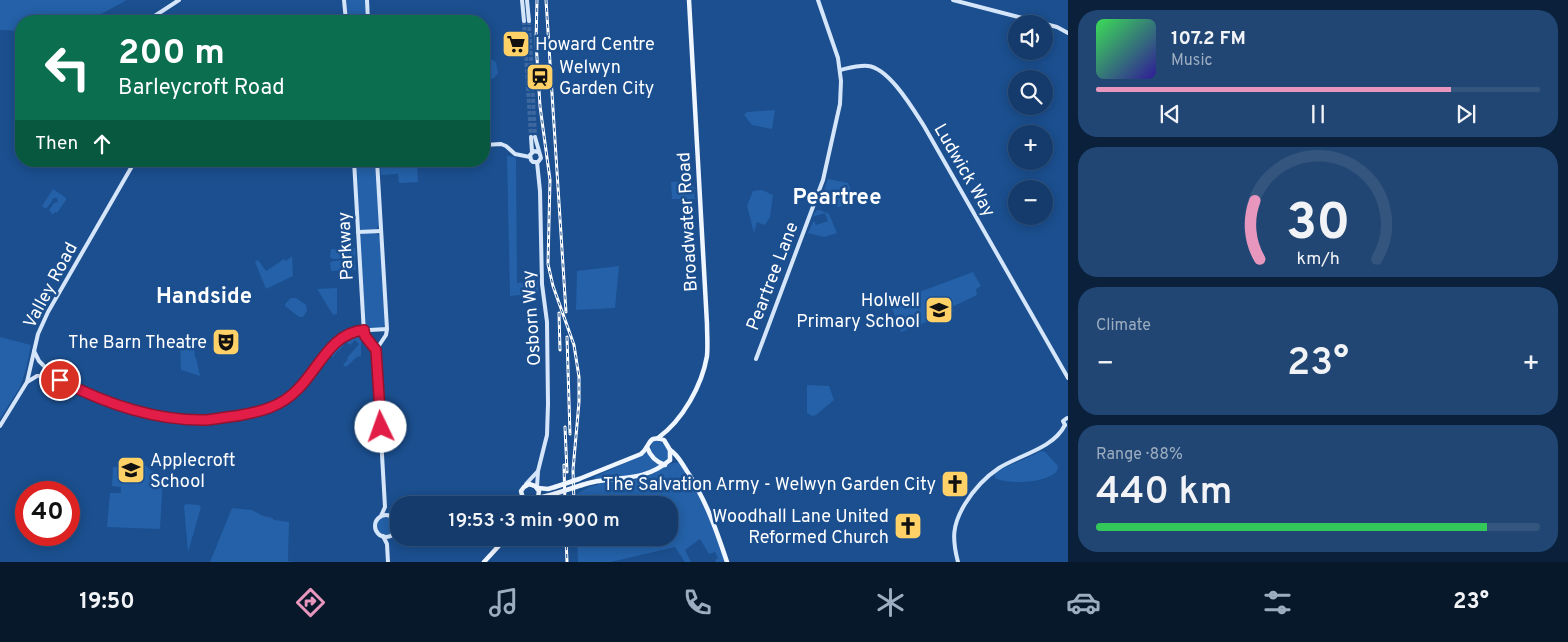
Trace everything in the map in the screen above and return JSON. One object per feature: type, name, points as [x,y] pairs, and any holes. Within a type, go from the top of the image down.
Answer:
[{"type":"main road","name":"Broadwater Road","points":[[658,438],[666,432],[681,414],[693,394],[707,354],[707,324],[689,0]]},
{"type":"main road","name":"Broadwater Road","points":[[664,440],[666,432]]},
{"type":"main road","points":[[523,496],[521,492],[526,485],[531,484],[538,488],[548,489],[579,479],[641,454],[649,441],[658,438],[664,440],[697,487],[709,510],[727,562]]},
{"type":"main road","points":[[647,447],[656,461],[665,464]]},
{"type":"main road","points":[[670,450],[670,460]]},
{"type":"main road","points":[[549,496],[597,481],[637,478],[650,473],[670,460],[680,462]]},
{"type":"main road","points":[[538,488],[540,493],[538,496]]},
{"type":"main road","points":[[484,562],[499,546]]},
{"type":"street","points":[[156,15],[179,0]]},
{"type":"street","points":[[344,0],[345,15]]},
{"type":"street","points":[[367,0],[368,15]]},
{"type":"street","points":[[522,0],[526,21],[527,0]]},
{"type":"street","name":"Peartree Lane","points":[[756,359],[823,180],[840,104],[840,70],[818,0]]},
{"type":"street","points":[[953,0],[1057,28],[1068,33]]},
{"type":"street","name":"Ludwick Way","points":[[840,70],[871,66],[888,78],[902,92],[924,126],[1068,378]]},
{"type":"street","points":[[490,145],[502,144],[516,154],[531,154],[538,152],[533,137],[531,154],[532,161],[536,162]]},
{"type":"street","name":"Osborn Way","points":[[538,152],[541,158],[536,162],[540,191],[542,284],[547,322],[548,394],[547,435],[538,471],[538,488]]},
{"type":"street","name":"Valley Road","points":[[0,426],[26,382],[38,334],[48,312],[132,167]]},
{"type":"street","name":"Parkway","points":[[354,167],[364,330],[365,336],[376,350],[385,507],[381,516]]},
{"type":"street","name":"Parkway","points":[[377,167],[387,329]]},
{"type":"street","points":[[358,232],[381,231]]},
{"type":"street","points":[[34,351],[39,361],[53,376],[88,393],[127,408],[171,417],[206,420],[254,413],[278,405],[300,388],[338,340],[351,332],[387,329],[386,335],[376,350]]},
{"type":"street","points":[[26,382],[38,376],[53,376]]},
{"type":"street","points":[[958,562],[953,537],[957,517],[981,481],[1003,466],[1042,446],[1066,425],[1064,420],[1068,416]]},
{"type":"street","name":"Osborn Way","points":[[526,485],[538,471]]},
{"type":"street","name":"Parkway","points":[[385,507],[390,515]]},
{"type":"street","points":[[388,562],[387,544],[375,527],[376,522],[381,516],[390,515]]},
{"type":"street","points":[[383,536],[390,536]]},
{"type":"street","points":[[387,544],[390,538]]},
{"type":"shaded area","points":[[0,0],[127,0],[98,15],[15,15],[15,31],[0,30]]},
{"type":"shaded area","points":[[346,0],[366,0],[367,15],[347,15]]},
{"type":"shaded area","points":[[490,59],[496,62],[498,73],[490,80]]},
{"type":"shaded area","points":[[775,110],[772,129],[752,125],[744,115],[747,112]]},
{"type":"shaded area","points":[[507,156],[515,157],[516,160],[517,283],[538,281],[538,293],[510,296]]},
{"type":"shaded area","points":[[355,167],[375,167],[379,225],[376,230],[361,230],[359,227]]},
{"type":"shaded area","points":[[380,167],[417,167],[418,182],[399,183],[398,174],[381,175]]},
{"type":"shaded area","points":[[828,179],[848,183],[855,201],[838,207],[820,203]]},
{"type":"shaded area","points":[[688,181],[688,185],[694,187],[695,199],[672,199],[671,182]]},
{"type":"shaded area","points":[[53,189],[66,198],[66,200],[57,213],[55,212],[53,215],[49,210],[54,203],[58,202],[57,198],[53,198],[46,209],[42,206]]},
{"type":"shaded area","points":[[762,190],[773,195],[770,217],[765,225],[757,222],[754,233],[747,206],[753,191]]},
{"type":"shaded area","points":[[817,210],[829,214],[837,233],[824,237],[808,233],[814,221],[816,225],[828,221],[825,213],[812,217]]},
{"type":"shaded area","points":[[363,233],[376,233],[380,237],[385,324],[382,328],[369,328],[365,326],[360,237]]},
{"type":"shaded area","points":[[355,248],[355,258],[333,259],[330,257],[331,249]]},
{"type":"shaded area","points":[[292,256],[293,276],[266,289],[255,262],[258,260],[266,271]]},
{"type":"shaded area","points":[[355,259],[356,270],[331,271],[330,263],[333,261]]},
{"type":"shaded area","points":[[619,266],[615,308],[576,310],[577,271]]},
{"type":"shaded area","points":[[973,272],[981,286],[976,289],[977,295],[952,307],[954,311],[901,332],[890,303]]},
{"type":"shaded area","points":[[337,288],[337,314],[333,315],[317,289]]},
{"type":"shaded area","points":[[291,298],[296,298],[306,305],[307,311],[303,317],[299,317],[285,306]]},
{"type":"shaded area","points":[[356,335],[361,339],[361,356],[357,357],[346,367],[343,365],[359,344],[355,340],[350,345],[346,342],[339,350],[343,355],[338,350],[333,357],[331,355],[344,339]]},
{"type":"shaded area","points":[[0,337],[31,345],[20,387],[0,419]]},
{"type":"shaded area","points":[[192,337],[194,356],[200,376],[181,370],[180,342]]},
{"type":"shaded area","points":[[807,385],[829,386],[834,400],[816,415],[812,416],[807,413]]},
{"type":"shaded area","points":[[656,440],[663,443],[669,452],[668,459],[664,461],[657,460],[650,450],[652,443]]},
{"type":"shaded area","points":[[1041,451],[1045,452],[1058,466],[1057,471],[1052,475],[1028,482],[1009,482],[995,478],[995,473],[1000,470]]},
{"type":"shaded area","points":[[647,452],[655,463],[660,465],[643,474],[596,480],[595,477],[592,478],[643,455]]},
{"type":"shaded area","points":[[680,461],[697,487],[727,562],[716,562],[715,560],[718,558],[715,552],[709,554],[700,539],[685,550],[691,562],[685,562],[675,547],[611,562],[578,562],[577,546],[678,546],[678,496],[575,495],[589,487],[598,485],[598,482],[638,479],[650,475],[667,465]]},
{"type":"shaded area","points":[[145,465],[163,478],[160,529],[107,527],[110,493],[121,493],[121,487],[112,486],[113,467],[125,467],[126,470]]},
{"type":"shaded area","points":[[186,504],[199,505],[201,507],[188,552],[184,506]]},
{"type":"shaded area","points":[[232,508],[252,510],[274,520],[289,522],[288,561],[296,562],[210,562]]},
{"type":"shaded area","points":[[383,518],[389,518],[390,533],[386,535],[380,532],[377,526]]},
{"type":"tunnel","points":[[524,21],[531,137]]},
{"type":"tunnel","points":[[529,21],[535,137]]},
{"type":"railway","points":[[537,0],[536,42],[540,106],[550,180],[548,264],[553,286],[574,345],[579,377],[579,402],[573,470],[574,496]]},
{"type":"railway","points":[[546,0],[566,312]]},
{"type":"railway","points":[[559,313],[560,350]]},
{"type":"railway","points":[[567,337],[570,434]]},
{"type":"railway","points":[[565,427],[567,472]]},
{"type":"railway","points":[[564,465],[565,496]]},
{"type":"railway","points":[[566,546],[567,562]]},
{"type":"place","name":"Howard Centre","points":[[516,44]]},
{"type":"place","name":"Welwyn Garden City","points":[[540,77]]},
{"type":"place","name":"Holwell Primary School","points":[[939,310]]},
{"type":"place","name":"The Barn Theatre","points":[[226,342]]},
{"type":"place","name":"Applecroft School","points":[[131,470]]},
{"type":"place","name":"The Salvation Army - Welwyn Garden City","points":[[955,484]]},
{"type":"place","name":"Woodhall Lane United Reformed Church","points":[[908,526]]},
{"type":"district","name":"Peartree","points":[[837,196]]},
{"type":"district","name":"Handside","points":[[204,295]]},
{"type":"route","points":[[60,380],[114,404],[156,415],[208,420],[254,413],[278,405],[293,394],[300,388],[338,340],[351,332],[364,330],[365,336],[376,350],[381,427]]}]
